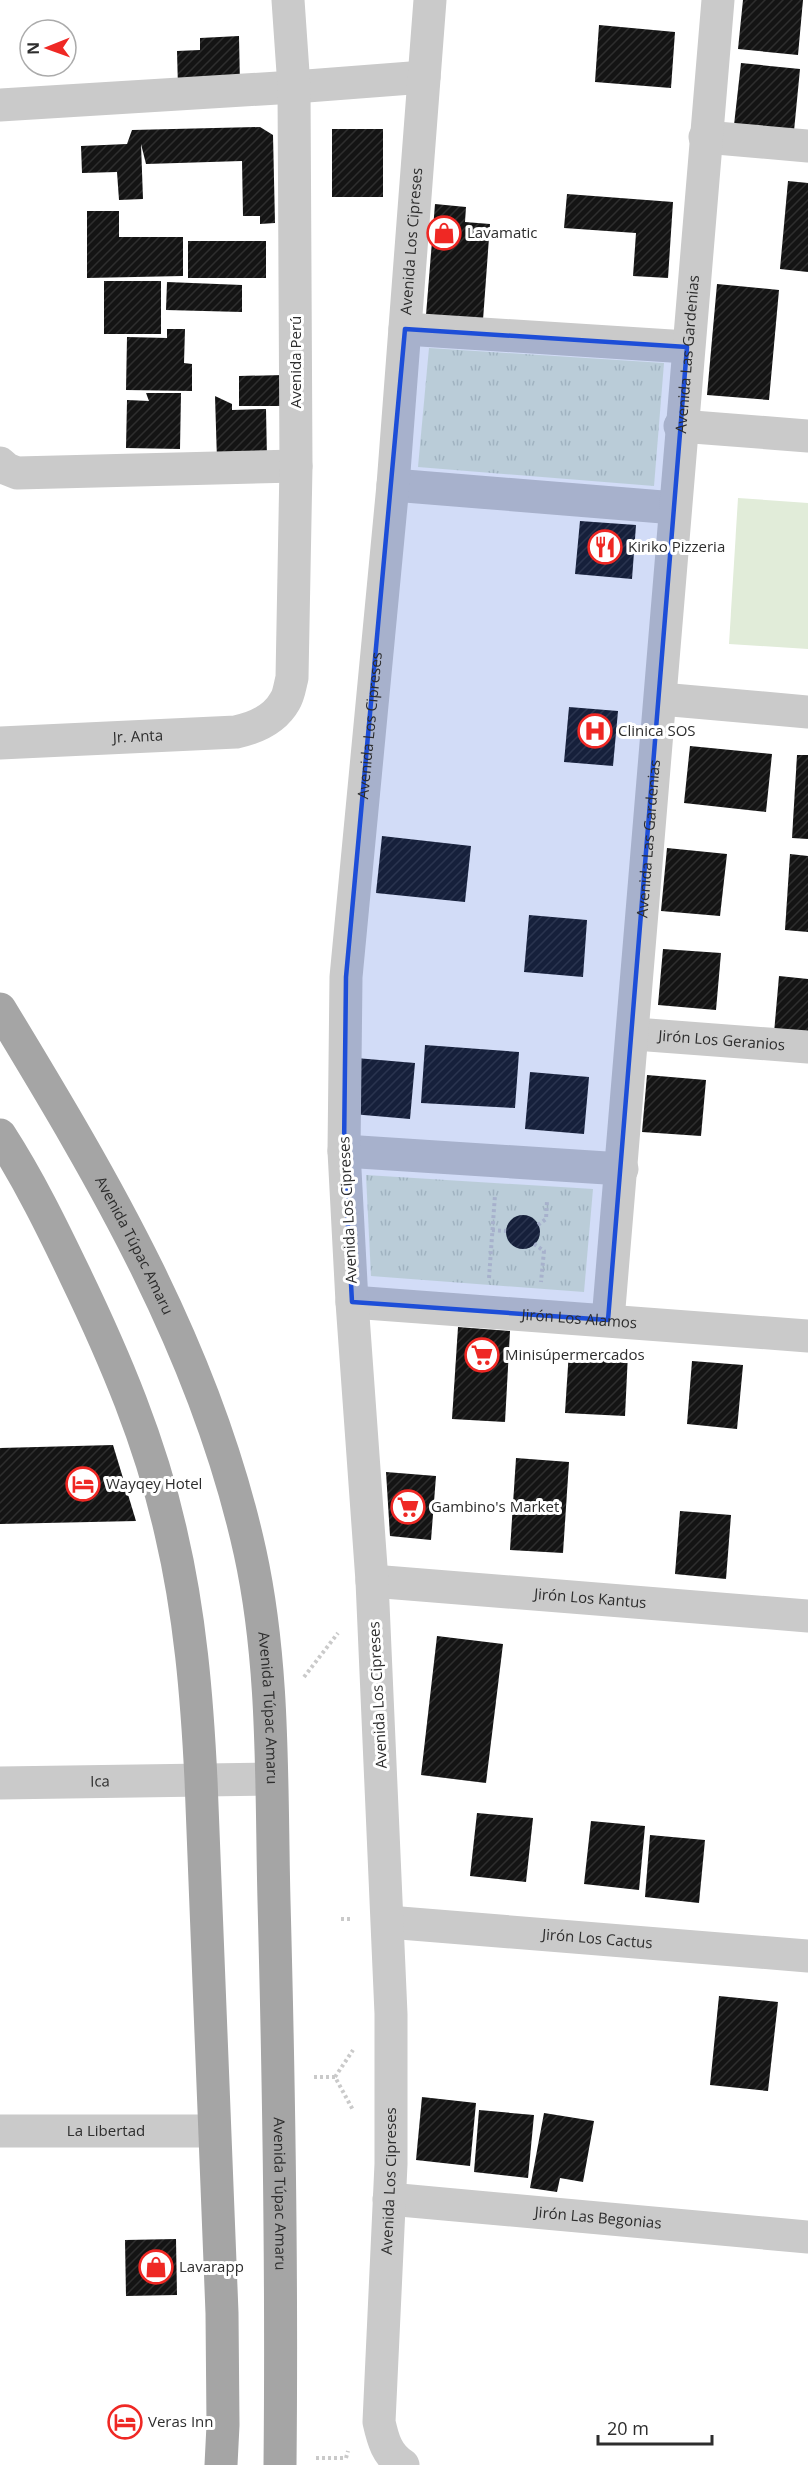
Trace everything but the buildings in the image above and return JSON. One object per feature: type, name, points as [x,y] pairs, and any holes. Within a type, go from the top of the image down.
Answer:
[{"type":"main road","name":"Avenida Túpac Amaru","points":[[0,1009],[102,1179],[141,1254],[200,1387],[237,1502],[251,1555],[268,1686],[271,1779],[279,2078],[280,2461]]},
{"type":"main road","points":[[0,1135],[50,1223],[96,1318],[124,1384],[153,1460],[171,1533],[187,1616],[197,1702],[201,1780],[222,2313],[221,2465]]},
{"type":"street","name":"Avenida Perú","points":[[271,717],[285,702],[292,678],[296,466],[294,87],[288,0]]},
{"type":"street","name":"Avenida Los Cipreses","points":[[379,2422],[389,2199],[391,2014],[372,1581],[352,1302],[344,1151],[345,977],[393,485],[430,0]]},
{"type":"street","name":"Avenida Las Gardenias","points":[[608,1320],[661,699],[680,426],[718,0]]},
{"type":"street","points":[[0,105],[424,77]]},
{"type":"street","points":[[705,137],[808,146]]},
{"type":"street","points":[[405,329],[687,347]]},
{"type":"street","points":[[680,426],[808,436]]},
{"type":"street","points":[[0,463],[7,470],[17,473],[296,466]]},
{"type":"street","points":[[393,485],[675,508]]},
{"type":"street","points":[[661,699],[808,712]]},
{"type":"street","name":"Jr. Anta","points":[[0,743],[236,732],[254,728],[271,717]]},
{"type":"street","name":"Jirón Los Geranios","points":[[634,1034],[808,1047]]},
{"type":"street","points":[[344,1151],[622,1169]]},
{"type":"street","name":"Jirón Los Alamos","points":[[352,1302],[808,1336]]},
{"type":"street","name":"Jirón Los Kantus","points":[[372,1581],[808,1617]]},
{"type":"street","name":"Ica","points":[[0,1783],[271,1779]]},
{"type":"street","name":"Jirón Los Cactus","points":[[388,1922],[808,1956]]},
{"type":"street","name":"La Libertad","points":[[0,2131],[214,2131]]},
{"type":"street","name":"Jirón Las Begonias","points":[[389,2199],[808,2237]]},
{"type":"street","points":[[379,2422],[384,2442],[395,2459],[403,2465]]},
{"type":"path","points":[[487,1311],[497,1161]]},
{"type":"path","points":[[492,1230],[506,1231]]},
{"type":"path","points":[[301,1681],[341,1629]]},
{"type":"path","points":[[279,2078],[335,2077],[356,2116]]},
{"type":"path","points":[[280,2461],[346,2458],[354,2422],[379,2422]]},
{"type":"highlighted area","points":[[405,329],[687,347],[608,1320],[352,1302],[344,1151],[346,977]]},
{"type":"green space","points":[[429,348],[664,363],[654,486],[418,467]]},
{"type":"green space","points":[[738,498],[808,503],[808,649],[729,644]]},
{"type":"green space","points":[[366,1175],[593,1189],[584,1292],[371,1276]]},
{"type":"place","name":"Lavamatic","points":[[444,233]]},
{"type":"place","name":"Kiriko Pizzeria","points":[[605,547]]},
{"type":"place","name":"Clinica SOS","points":[[595,731]]},
{"type":"place","name":"Minisúpermercados","points":[[482,1355]]},
{"type":"place","name":"Wayqey Hotel","points":[[83,1484]]},
{"type":"place","name":"Gambino's Market","points":[[408,1507]]},
{"type":"place","name":"Lavarapp","points":[[156,2267]]},
{"type":"place","name":"Veras Inn","points":[[125,2422]]}]
